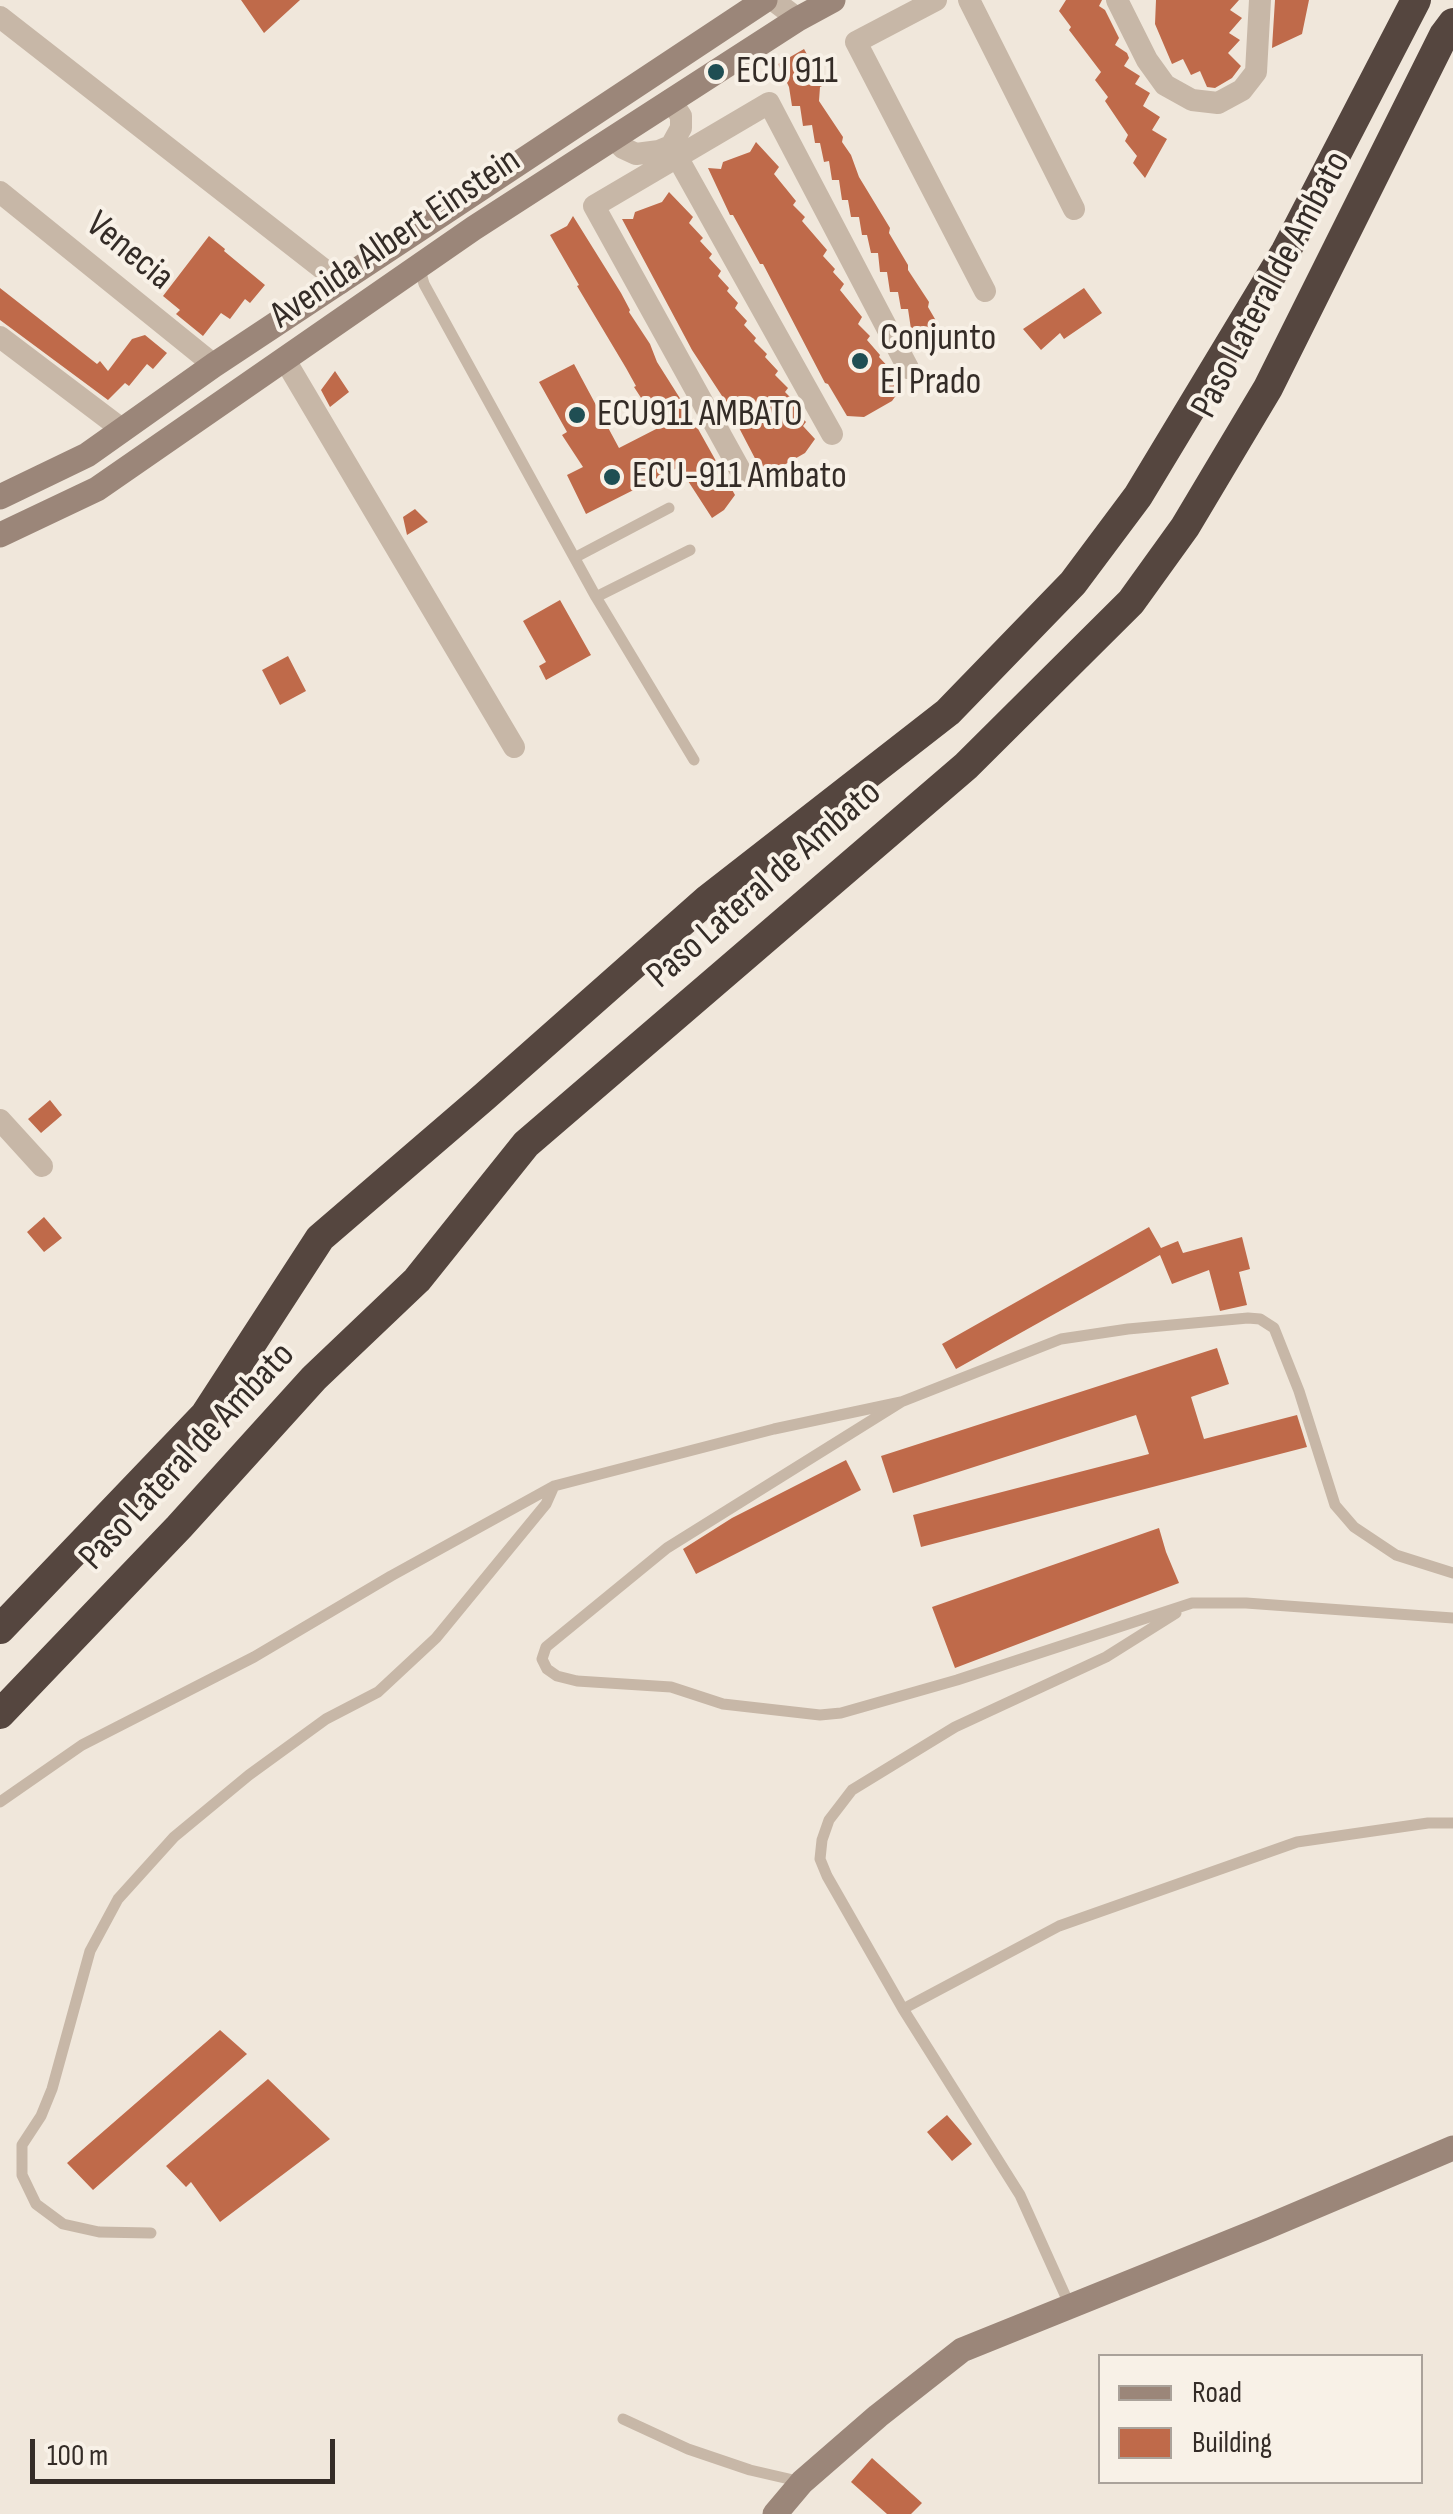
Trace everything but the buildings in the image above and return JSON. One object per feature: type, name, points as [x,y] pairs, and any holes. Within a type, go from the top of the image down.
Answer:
[{"type":"highway","name":"Paso Lateral de Ambato","points":[[0,1629],[205,1414],[320,1238],[708,899],[948,712],[1074,583],[1138,496],[1286,251],[1416,0]]},
{"type":"highway","name":"Paso Lateral de Ambato","points":[[0,1714],[179,1527],[314,1378],[417,1280],[526,1144],[966,766],[1131,602],[1185,526],[1268,388],[1453,23]]},
{"type":"street","name":"Avenida Albert Einstein","points":[[0,497],[87,455],[214,366],[765,0]]},
{"type":"street","points":[[773,0],[798,18]]},
{"type":"street","name":"Avenida Albert Einstein","points":[[0,535],[96,489],[419,266],[670,100],[833,0]]},
{"type":"street","points":[[936,0],[905,7],[856,42],[985,291]]},
{"type":"street","points":[[969,0],[1074,209]]},
{"type":"street","points":[[1119,2],[1147,60],[1165,86],[1192,100],[1218,103],[1242,90],[1256,72],[1260,0]]},
{"type":"street","points":[[0,17],[341,283]]},
{"type":"street","points":[[670,100],[680,116],[675,151],[832,434]]},
{"type":"street","points":[[744,479],[594,206],[675,151],[769,103],[908,368]]},
{"type":"street","points":[[613,138],[636,154],[675,151]]},
{"type":"street","name":"Venecia","points":[[0,192],[214,366]]},
{"type":"street","points":[[402,242],[419,266]]},
{"type":"street","points":[[0,337],[123,430]]},
{"type":"street","points":[[286,360],[514,747]]},
{"type":"street","points":[[0,1120],[42,1166]]},
{"type":"street","points":[[775,2514],[802,2482],[962,2350],[1453,2148]]},
{"type":"lane","points":[[419,266],[424,284],[596,596],[694,760]]},
{"type":"lane","points":[[576,557],[670,508]]},
{"type":"lane","points":[[596,596],[690,550]]},
{"type":"lane","points":[[0,1802],[82,1745],[254,1657],[554,1486],[774,1429],[901,1402],[1062,1339],[1128,1329],[1260,1319],[1274,1328],[1299,1391],[1335,1506],[1354,1527],[1396,1555],[1453,1573]]},
{"type":"lane","points":[[901,1402],[667,1548],[546,1647],[542,1659],[547,1669],[577,1681],[671,1687],[722,1704],[820,1715],[957,1680],[1192,1603],[1246,1603],[1453,1618]]},
{"type":"lane","points":[[152,2233],[99,2232],[63,2224],[36,2204],[22,2175],[22,2145],[52,2090],[90,1951],[108,1916],[118,1899],[174,1836],[249,1774],[326,1719],[378,1692],[436,1638],[546,1504],[554,1486]]},
{"type":"lane","points":[[1070,2306],[1020,2195],[826,1876],[820,1859],[822,1840],[830,1820],[852,1790],[955,1727],[1106,1657],[1192,1603]]},
{"type":"lane","points":[[903,2008],[1059,1926],[1297,1842],[1428,1823],[1453,1824]]},
{"type":"lane","points":[[623,2419],[688,2449],[802,2482]]},
{"type":"place","name":"ECU 911","points":[[716,72]]},
{"type":"place","name":"Conjunto El Prado","points":[[860,361]]},
{"type":"place","name":"ECU911 AMBATO","points":[[577,415]]},
{"type":"place","name":"ECU-911 Ambato","points":[[612,477]]}]
